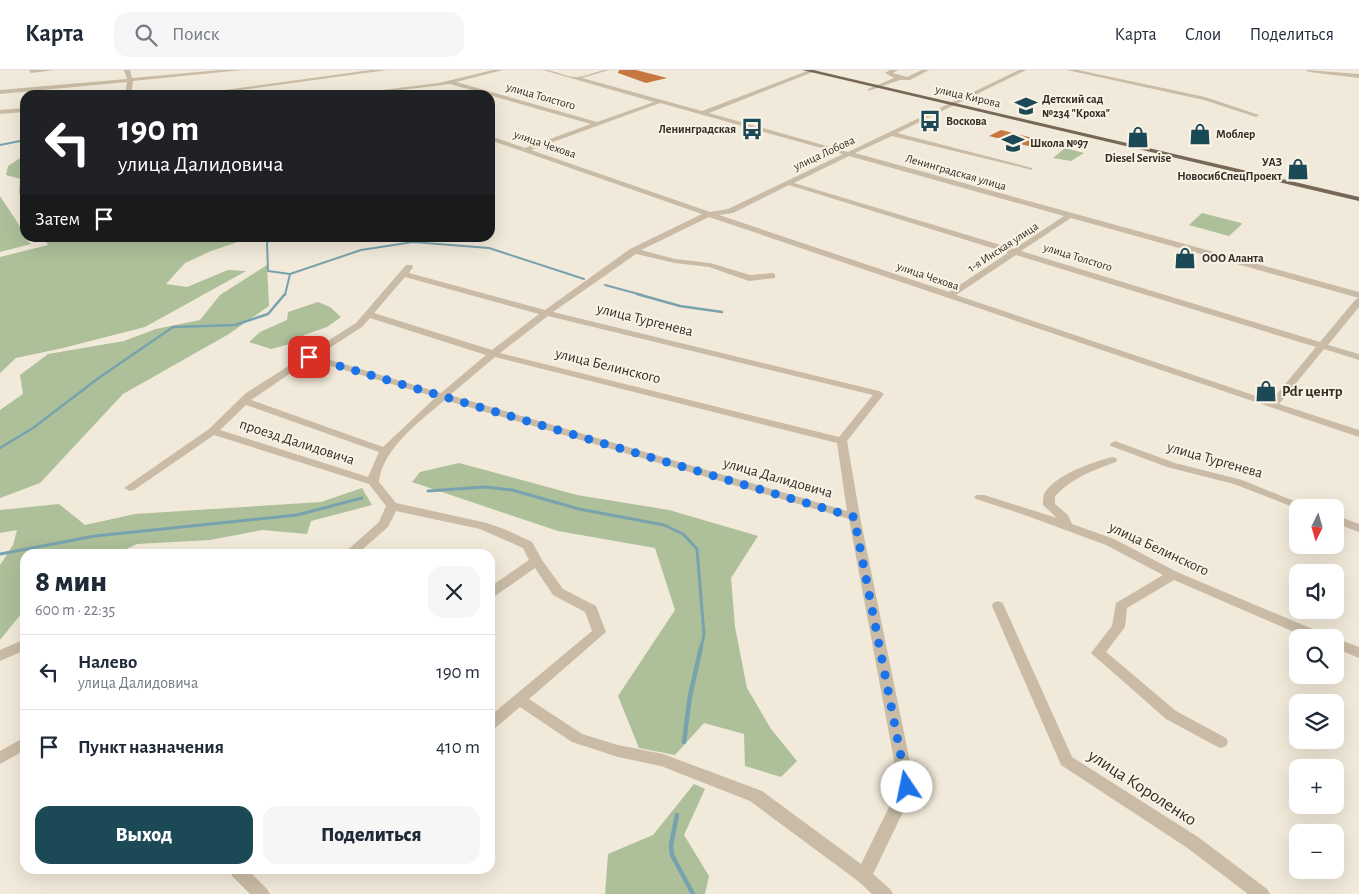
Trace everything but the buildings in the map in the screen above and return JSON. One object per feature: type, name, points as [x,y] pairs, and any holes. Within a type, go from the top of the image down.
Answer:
[{"type":"main road","name":"улица Кирова","points":[[810,70],[1359,199]]},
{"type":"street","points":[[31,72],[51,70]]},
{"type":"street","points":[[127,70],[130,81],[129,90]]},
{"type":"street","points":[[24,90],[240,70]]},
{"type":"street","points":[[226,90],[309,78],[358,79],[384,70]]},
{"type":"street","points":[[409,90],[500,70]]},
{"type":"street","name":"Ленинградская улица","points":[[546,70],[1359,295]]},
{"type":"street","points":[[577,78],[606,70]]},
{"type":"street","points":[[701,114],[810,70]]},
{"type":"street","points":[[895,70],[888,73],[899,78],[908,79],[926,70]]},
{"type":"street","name":"улица Лобова","points":[[373,482],[374,473],[385,452],[444,396],[493,354],[546,313],[633,251],[709,214],[730,211],[1023,70]]},
{"type":"street","points":[[1070,70],[1205,99],[1256,115]]},
{"type":"street","points":[[1309,70],[1359,76]]},
{"type":"street","points":[[870,90],[899,78]]},
{"type":"street","points":[[358,79],[370,90]]},
{"type":"street","name":"улица Толстого","points":[[450,82],[478,90]]},
{"type":"street","points":[[0,92],[20,90]]},
{"type":"street","name":"улица Толстого","points":[[495,95],[597,124]]},
{"type":"street","points":[[525,150],[660,102]]},
{"type":"street","points":[[0,112],[20,110]]},
{"type":"street","points":[[892,134],[1030,169]]},
{"type":"street","name":"улица Чехова","points":[[495,140],[949,296],[1359,434]]},
{"type":"street","name":"улица Толстого","points":[[788,183],[1359,357]]},
{"type":"street","name":"1-я Инская улица","points":[[949,296],[1069,216]]},
{"type":"street","points":[[633,251],[675,261],[710,265],[749,278],[772,276]]},
{"type":"street","name":"улица Тургенева","points":[[368,314],[407,270],[546,313],[879,394],[842,441]]},
{"type":"street","points":[[1273,405],[1324,346],[1359,301]]},
{"type":"street","points":[[130,488],[213,431],[244,401],[358,325],[368,314]]},
{"type":"street","name":"улица Белинского","points":[[368,314],[493,354],[842,441]]},
{"type":"street","name":"улица Далидовича","points":[[309,357],[854,517]]},
{"type":"street","points":[[244,401],[385,452]]},
{"type":"street","name":"проезд Далидовича","points":[[213,431],[373,482]]},
{"type":"street","points":[[842,441],[854,517],[907,787],[864,876]]},
{"type":"street","name":"улица Тургенева","points":[[1115,444],[1171,465],[1238,482],[1289,502]]},
{"type":"street","points":[[1067,526],[1064,518],[1049,505],[1048,495],[1060,483],[1076,472],[1112,460]]},
{"type":"street","points":[[373,482],[392,506],[415,513],[449,518],[495,530],[528,545],[536,561],[558,592],[591,609],[599,632],[495,720]]},
{"type":"street","name":"улица Белинского","points":[[980,497],[1026,511],[1110,542],[1173,575],[1301,629]]},
{"type":"street","points":[[355,549],[384,524],[392,506]]},
{"type":"street","points":[[1344,522],[1359,528]]},
{"type":"street","points":[[495,590],[536,561]]},
{"type":"street","points":[[1173,575],[1121,606],[1118,627],[1098,653],[1171,715],[1221,742]]},
{"type":"street","name":"улица Короленко","points":[[998,606],[1066,761],[1192,842],[1260,894]]},
{"type":"street","points":[[0,656],[20,646]]},
{"type":"street","points":[[1344,647],[1359,653]]},
{"type":"street","points":[[520,700],[577,738],[618,751],[663,760],[756,796],[864,876],[884,894]]},
{"type":"street","points":[[0,758],[20,746]]},
{"type":"street","points":[[241,874],[261,894]]},
{"type":"green space","points":[[1065,148],[1084,153],[1071,161],[1053,158]]},
{"type":"green space","points":[[20,158],[20,179],[6,175],[8,166]]},
{"type":"green space","points":[[0,196],[20,226],[20,242],[29,242],[31,244],[0,252]]},
{"type":"green space","points":[[1202,213],[1242,224],[1229,236],[1189,225]]},
{"type":"green space","points":[[46,242],[237,242],[185,263],[166,284],[187,287],[228,270],[246,271],[145,327],[16,358],[0,373],[0,257],[48,245]]},
{"type":"green space","points":[[267,265],[269,306],[229,334],[123,394],[40,483],[0,498],[0,410],[23,394],[20,375],[48,354],[124,341],[156,329],[200,320],[220,295]]},
{"type":"green space","points":[[318,302],[330,307],[341,317],[327,327],[304,335],[297,342],[279,347],[271,349],[249,342],[260,332],[287,320],[288,312]]},
{"type":"green space","points":[[459,463],[577,495],[669,510],[758,536],[731,578],[735,627],[747,688],[771,729],[797,761],[781,777],[745,766],[744,734],[704,723],[675,755],[639,748],[618,696],[675,610],[655,548],[558,531],[412,482],[420,472]]},
{"type":"green space","points":[[362,488],[372,505],[311,521],[307,534],[262,530],[210,540],[137,544],[126,549],[20,549],[20,615],[0,640],[0,565],[13,545],[17,530],[0,533],[0,510],[59,504],[85,525],[135,514],[321,502]]},
{"type":"green space","points":[[694,784],[705,789],[684,835],[709,876],[705,894],[605,894],[608,854],[653,835]]},
{"type":"waterway","points":[[0,145],[20,141]]},
{"type":"waterway","points":[[268,242],[268,271],[290,274]]},
{"type":"waterway","points":[[290,274],[361,250],[413,242],[489,248],[584,279]]},
{"type":"waterway","points":[[285,295],[290,274]]},
{"type":"waterway","points":[[605,285],[642,295]]},
{"type":"waterway","points":[[0,448],[33,428],[100,377],[173,327],[235,325],[268,314],[285,294]]},
{"type":"waterway","points":[[637,294],[680,306],[722,312]]},
{"type":"waterway","points":[[428,491],[485,487],[512,490],[579,509],[664,525],[683,534],[697,549],[704,635],[701,648]]},
{"type":"waterway","points":[[26,549],[95,536],[297,515],[362,498]]},
{"type":"waterway","points":[[0,554],[20,550]]},
{"type":"waterway","points":[[684,742],[690,696],[701,647]]},
{"type":"waterway","points":[[677,815],[671,845],[672,855],[693,894]]},
{"type":"place","name":"Детский сад №234 \"Кроха\"","points":[[1026,106]]},
{"type":"place","name":"Воскова","points":[[930,121]]},
{"type":"place","name":"Ленинградская","points":[[752,129]]},
{"type":"place","name":"Моблер","points":[[1200,134]]},
{"type":"place","name":"Diesel Servise","points":[[1138,137]]},
{"type":"place","name":"Школа №97","points":[[1013,143]]},
{"type":"place","name":"УАЗ НовосибСпецПроект","points":[[1298,169]]},
{"type":"place","name":"ООО Аланта","points":[[1185,258]]},
{"type":"place","name":"Pdr центр","points":[[1266,391]]},
{"type":"route","points":[[309,357],[854,517],[907,787]]}]
